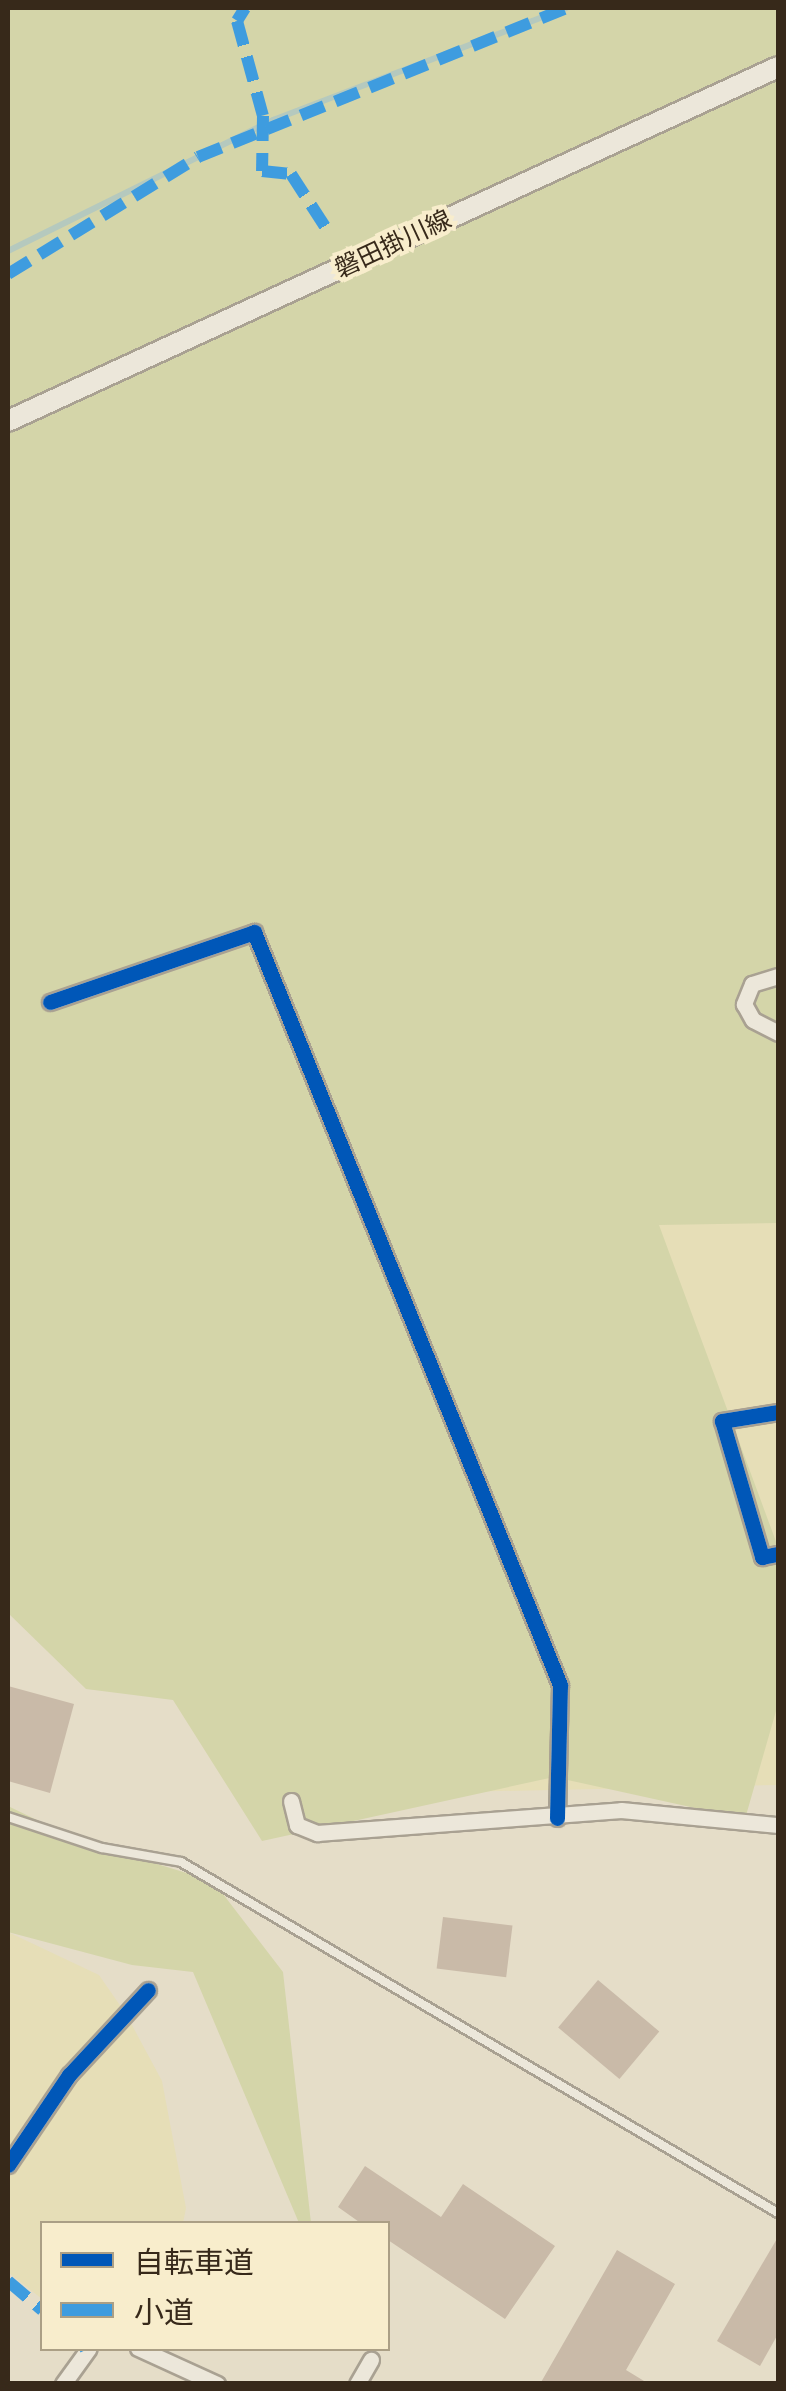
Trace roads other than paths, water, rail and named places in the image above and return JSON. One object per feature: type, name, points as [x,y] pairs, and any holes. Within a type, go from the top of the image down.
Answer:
[{"type":"main road","name":"磐田掛川線","points":[[8,421],[778,67]]},
{"type":"street","points":[[50,1002],[254,932],[560,1684],[558,1818]]},
{"type":"street","points":[[778,976],[752,984],[744,1004],[753,1020],[778,1033]]},
{"type":"street","points":[[778,1412],[722,1421],[762,1557],[778,1554]]},
{"type":"street","points":[[291,1802],[297,1825],[318,1833],[558,1818],[621,1810],[778,1825]]},
{"type":"street","points":[[8,2165],[69,2075],[148,1990]]},
{"type":"street","points":[[62,2384],[87,2351]]},
{"type":"street","points":[[145,2351],[217,2384]]},
{"type":"street","points":[[357,2384],[371,2360]]},
{"type":"lane","points":[[8,1817],[102,1848],[181,1862],[778,2214]]},
{"type":"waterway","points":[[8,251],[273,120],[566,8]]}]
